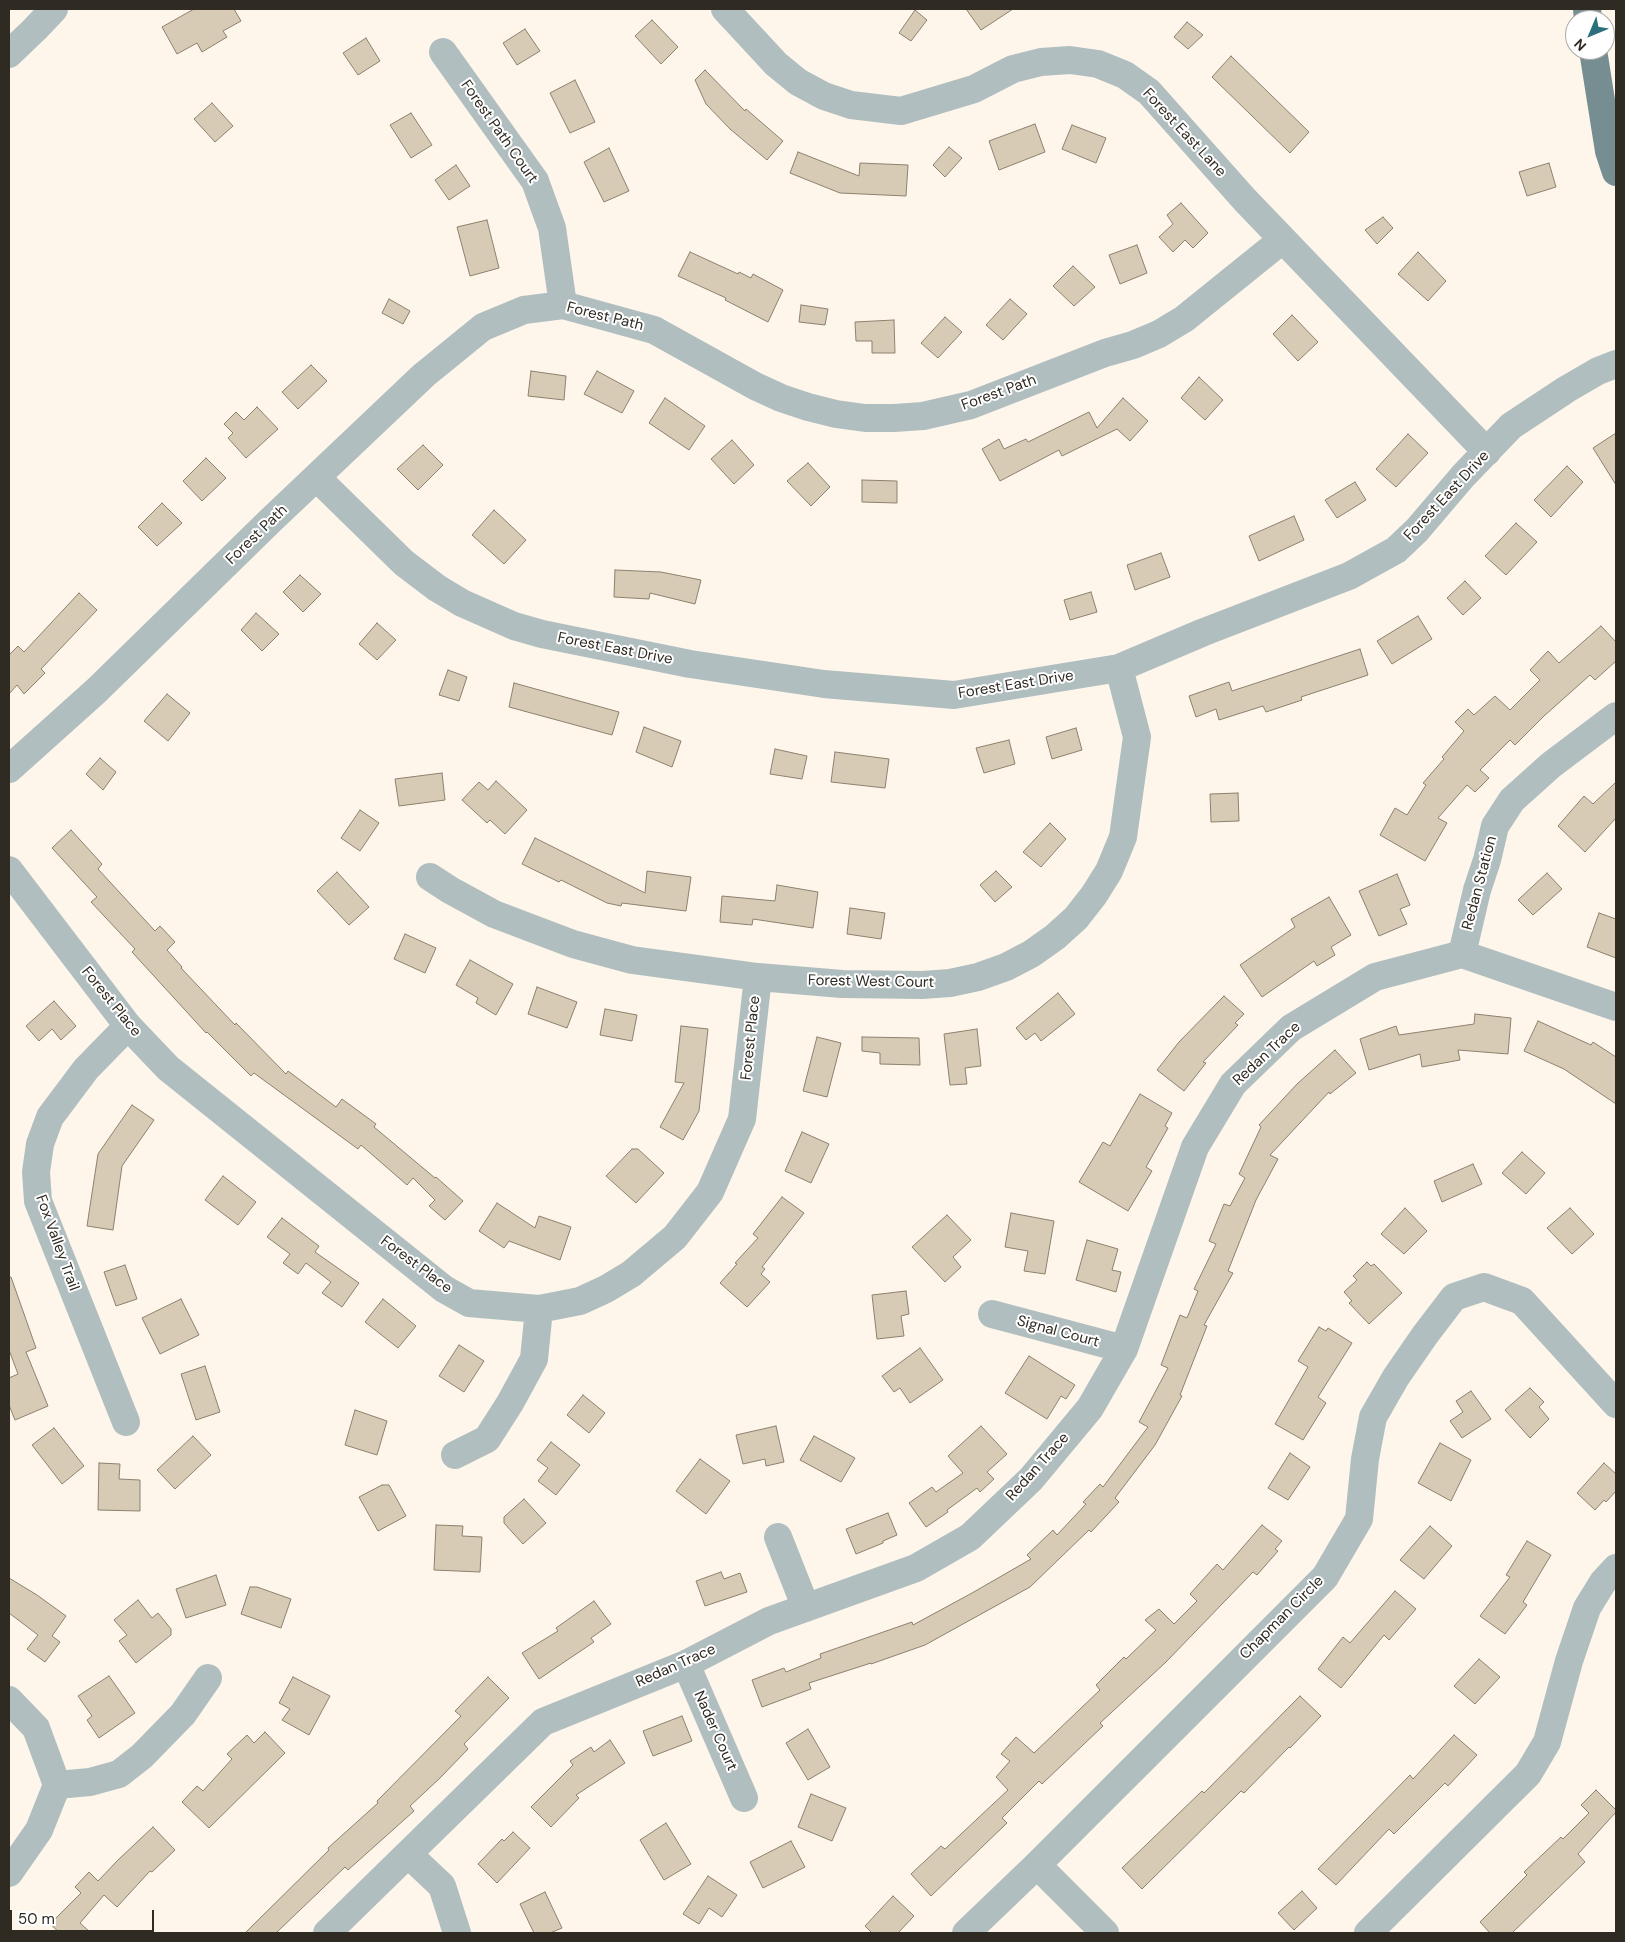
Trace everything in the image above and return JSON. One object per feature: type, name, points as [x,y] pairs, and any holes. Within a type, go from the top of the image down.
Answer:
[{"type":"main road","points":[[1595,60],[1609,151],[1616,172]]},
{"type":"street","points":[[9,54],[36,30],[54,9]]},
{"type":"street","name":"Forest East Lane","points":[[725,9],[776,64],[798,82],[824,96],[851,105],[901,111],[974,89],[1013,69],[1041,62],[1070,60],[1098,64],[1125,75],[1149,92],[1282,240],[1487,452]]},
{"type":"street","name":"Forest Path Court","points":[[443,52],[535,181],[552,228],[563,305]]},
{"type":"street","name":"Forest Path","points":[[9,769],[96,691],[271,520],[424,375],[483,327],[524,310],[563,305],[654,330],[755,386],[781,398],[808,407],[836,414],[865,418],[922,416],[971,405],[1105,353],[1133,345],[1160,334],[1184,319],[1282,240]]},
{"type":"street","name":"Forest East Drive","points":[[317,478],[404,563],[437,588],[487,615],[542,634],[690,664],[824,684],[954,695],[1119,668],[1204,632],[1349,576],[1396,550],[1417,530],[1463,476],[1511,426],[1567,389],[1598,371],[1616,364]]},
{"type":"street","name":"Forest West Court","points":[[430,877],[494,914],[573,944],[632,960],[758,977],[842,984],[922,985],[950,983],[978,977],[1006,967],[1031,954],[1055,937],[1076,918],[1094,895],[1109,871],[1123,837],[1137,737],[1119,668]]},
{"type":"street","name":"Redan Station","points":[[1462,954],[1495,826],[1512,800],[1551,765],[1616,716]]},
{"type":"street","name":"Forest Place","points":[[9,870],[128,1026],[168,1068],[444,1289],[469,1302],[539,1309],[580,1301],[606,1289],[631,1274],[675,1238],[710,1192],[742,1118],[758,977]]},
{"type":"street","points":[[1462,954],[1616,1007]]},
{"type":"street","name":"Redan Trace","points":[[327,1933],[543,1722],[686,1664],[769,1621],[916,1568],[970,1537],[1031,1479],[1090,1408],[1124,1349],[1194,1147],[1233,1084],[1291,1028],[1375,977],[1462,954]]},
{"type":"street","name":"Fox Valley Trail","points":[[126,1422],[38,1201],[36,1172],[40,1144],[50,1117],[86,1069],[128,1026]]},
{"type":"street","name":"Chapman Circle","points":[[966,1933],[1037,1865],[1324,1577],[1358,1519],[1365,1459],[1373,1417],[1406,1363],[1454,1297],[1484,1287],[1522,1301],[1616,1404]]},
{"type":"street","points":[[455,1455],[487,1439],[510,1403],[534,1359],[539,1309]]},
{"type":"street","name":"Signal Court","points":[[992,1314],[1124,1349]]},
{"type":"street","points":[[778,1537],[806,1608]]},
{"type":"street","points":[[1368,1933],[1528,1774],[1547,1742],[1569,1661],[1587,1608],[1616,1568]]},
{"type":"street","name":"Nader Court","points":[[686,1664],[744,1798]]},
{"type":"street","points":[[57,1785],[90,1782],[119,1774],[142,1756],[182,1714],[208,1678]]},
{"type":"street","points":[[9,1700],[36,1728],[57,1785],[39,1830],[9,1873]]},
{"type":"street","points":[[408,1854],[442,1886],[457,1933]]},
{"type":"street","points":[[1037,1865],[1105,1933]]},
{"type":"building","points":[[194,9],[234,9],[241,21],[223,31],[227,37],[202,52],[197,43],[177,54],[162,27]]},
{"type":"building","points":[[966,9],[1013,9],[981,30]]},
{"type":"building","points":[[915,10],[927,20],[911,41],[899,33]]},
{"type":"building","points":[[652,20],[678,47],[661,64],[635,36]]},
{"type":"building","points":[[1187,22],[1203,35],[1188,49],[1174,37]]},
{"type":"building","points":[[525,29],[540,51],[517,65],[503,43]]},
{"type":"building","points":[[366,38],[380,61],[358,75],[343,53]]},
{"type":"building","points":[[1231,56],[1309,132],[1290,153],[1212,77]]},
{"type":"building","points":[[705,70],[745,111],[746,109],[783,141],[767,160],[730,129],[706,104],[695,80]]},
{"type":"building","points":[[575,80],[595,122],[570,133],[550,93]]},
{"type":"building","points":[[212,103],[233,126],[215,142],[194,119]]},
{"type":"building","points":[[411,113],[432,145],[411,158],[390,125]]},
{"type":"building","points":[[1035,124],[1045,152],[999,170],[989,141]]},
{"type":"building","points":[[1072,125],[1106,138],[1096,163],[1062,149]]},
{"type":"building","points":[[949,147],[962,158],[945,177],[933,165]]},
{"type":"building","points":[[609,148],[629,191],[604,202],[584,162]]},
{"type":"building","points":[[798,152],[859,176],[860,163],[908,165],[906,196],[840,193],[790,173]]},
{"type":"building","points":[[1549,163],[1556,187],[1527,196],[1519,172]]},
{"type":"building","points":[[456,165],[470,186],[449,200],[435,180]]},
{"type":"building","points":[[1181,203],[1208,233],[1193,248],[1185,240],[1173,252],[1159,237],[1173,224],[1167,215]]},
{"type":"building","points":[[1383,217],[1393,228],[1377,244],[1365,230]]},
{"type":"building","points":[[487,220],[499,268],[470,276],[457,227]]},
{"type":"building","points":[[1137,245],[1147,273],[1120,284],[1109,255]]},
{"type":"building","points":[[690,252],[738,274],[739,272],[751,278],[753,274],[783,290],[768,322],[725,300],[726,298],[678,276]]},
{"type":"building","points":[[1418,252],[1446,281],[1428,301],[1398,274]]},
{"type":"building","points":[[1073,266],[1095,287],[1074,306],[1053,286]]},
{"type":"building","points":[[389,299],[410,311],[403,324],[382,313]]},
{"type":"building","points":[[1010,299],[1027,314],[1003,340],[986,325]]},
{"type":"building","points":[[801,305],[828,309],[825,325],[799,322]]},
{"type":"building","points":[[1292,315],[1318,342],[1298,361],[1273,334]]},
{"type":"building","points":[[945,317],[962,332],[938,358],[921,343]]},
{"type":"building","points":[[894,320],[895,353],[872,353],[872,341],[856,341],[855,322]]},
{"type":"building","points":[[311,365],[327,381],[298,409],[282,392]]},
{"type":"building","points":[[531,371],[566,376],[564,400],[528,396]]},
{"type":"building","points":[[597,371],[634,391],[622,413],[584,394]]},
{"type":"building","points":[[1199,377],[1223,400],[1205,420],[1181,398]]},
{"type":"building","points":[[665,398],[705,426],[689,450],[649,423]]},
{"type":"building","points":[[1123,398],[1148,421],[1130,441],[1117,429],[1062,456],[1059,450],[1000,481],[982,449],[999,439],[1004,449],[1026,439],[1028,442],[1089,412],[1097,428]]},
{"type":"building","points":[[257,407],[278,429],[246,458],[228,438],[233,433],[224,424],[236,412],[244,420]]},
{"type":"building","points":[[1616,433],[1616,485],[1593,448]]},
{"type":"building","points":[[1408,434],[1428,453],[1396,487],[1376,469]]},
{"type":"building","points":[[732,440],[754,465],[734,484],[711,459]]},
{"type":"building","points":[[423,445],[443,465],[418,490],[397,469]]},
{"type":"building","points":[[206,458],[226,478],[202,501],[183,481]]},
{"type":"building","points":[[808,463],[830,487],[811,506],[787,481]]},
{"type":"building","points":[[1567,466],[1583,482],[1551,517],[1534,500]]},
{"type":"building","points":[[862,480],[897,481],[897,503],[862,502]]},
{"type":"building","points":[[1355,482],[1366,500],[1337,518],[1325,500]]},
{"type":"building","points":[[162,503],[182,523],[157,546],[138,527]]},
{"type":"building","points":[[494,510],[526,540],[504,564],[472,535]]},
{"type":"building","points":[[1294,516],[1304,540],[1259,561],[1249,536]]},
{"type":"building","points":[[1516,523],[1537,542],[1506,575],[1485,556]]},
{"type":"building","points":[[1161,553],[1170,577],[1135,590],[1127,565]]},
{"type":"building","points":[[615,570],[661,572],[701,580],[695,604],[650,593],[649,599],[614,597]]},
{"type":"building","points":[[300,575],[321,594],[303,612],[283,592]]},
{"type":"building","points":[[1465,581],[1481,598],[1463,615],[1447,598]]},
{"type":"building","points":[[1091,592],[1097,612],[1070,620],[1064,600]]},
{"type":"building","points":[[79,593],[97,610],[41,669],[45,673],[24,694],[17,685],[9,694],[9,655],[18,646],[24,652]]},
{"type":"building","points":[[256,613],[279,634],[262,651],[241,630]]},
{"type":"building","points":[[1418,616],[1432,639],[1392,664],[1377,641]]},
{"type":"building","points":[[377,623],[396,640],[377,660],[359,644]]},
{"type":"building","points":[[1601,626],[1616,642],[1616,661],[1595,680],[1590,675],[1515,745],[1510,740],[1480,770],[1489,778],[1475,792],[1467,785],[1438,818],[1447,823],[1425,861],[1380,835],[1395,808],[1407,815],[1426,785],[1423,783],[1444,759],[1442,757],[1464,731],[1455,722],[1468,709],[1474,715],[1495,696],[1510,710],[1540,680],[1530,670],[1548,651],[1559,663]]},
{"type":"building","points":[[1360,649],[1368,675],[1301,697],[1302,700],[1266,712],[1263,706],[1219,720],[1216,709],[1196,717],[1189,696],[1229,682],[1232,691]]},
{"type":"building","points":[[448,670],[467,677],[459,701],[439,695]]},
{"type":"building","points":[[514,683],[619,712],[612,735],[509,707]]},
{"type":"building","points":[[167,694],[190,713],[168,741],[144,721]]},
{"type":"building","points":[[644,727],[681,741],[672,767],[636,752]]},
{"type":"building","points":[[1076,728],[1082,750],[1052,759],[1046,737]]},
{"type":"building","points":[[1009,740],[1015,764],[984,773],[976,748]]},
{"type":"building","points":[[775,749],[807,756],[802,779],[770,774]]},
{"type":"building","points":[[835,752],[889,759],[885,788],[831,782]]},
{"type":"building","points":[[100,758],[116,772],[103,790],[86,774]]},
{"type":"building","points":[[442,773],[445,800],[399,806],[395,779]]},
{"type":"building","points":[[496,781],[527,810],[505,834],[490,820],[487,823],[462,800],[479,782],[488,790]]},
{"type":"building","points":[[1616,782],[1616,818],[1585,852],[1558,826],[1584,796],[1593,804]]},
{"type":"building","points":[[1238,793],[1239,821],[1211,822],[1210,794]]},
{"type":"building","points":[[360,810],[379,823],[360,851],[341,838]]},
{"type":"building","points":[[1050,823],[1066,839],[1041,867],[1023,852]]},
{"type":"building","points":[[71,830],[102,864],[98,869],[155,931],[160,926],[175,942],[167,950],[181,968],[235,1025],[236,1023],[286,1074],[288,1071],[336,1107],[342,1099],[376,1124],[374,1127],[463,1201],[445,1220],[429,1206],[435,1200],[413,1178],[407,1185],[361,1145],[358,1149],[254,1073],[251,1076],[206,1033],[132,952],[135,949],[91,902],[97,897],[52,848]]},
{"type":"building","points":[[535,838],[645,893],[647,871],[691,877],[686,911],[622,903],[621,906],[607,903],[561,880],[559,882],[522,864]]},
{"type":"building","points":[[996,871],[1012,887],[995,902],[980,885]]},
{"type":"building","points":[[337,872],[369,907],[349,925],[317,891]]},
{"type":"building","points":[[1547,873],[1562,889],[1533,915],[1518,900]]},
{"type":"building","points":[[1397,874],[1410,905],[1400,909],[1407,924],[1379,936],[1359,891]]},
{"type":"building","points":[[777,885],[818,892],[813,928],[753,919],[752,925],[720,922],[722,896],[775,901]]},
{"type":"building","points":[[1329,897],[1351,935],[1331,947],[1335,955],[1317,966],[1314,961],[1262,997],[1240,965],[1295,927],[1291,919]]},
{"type":"building","points":[[850,908],[885,913],[881,939],[847,934]]},
{"type":"building","points":[[1599,913],[1616,919],[1616,958],[1587,947]]},
{"type":"building","points":[[405,934],[436,948],[425,973],[394,959]]},
{"type":"building","points":[[470,960],[513,984],[496,1015],[476,1003],[478,998],[456,985]]},
{"type":"building","points":[[537,987],[577,1002],[567,1028],[528,1014]]},
{"type":"building","points":[[1058,993],[1075,1014],[1041,1041],[1035,1033],[1026,1040],[1016,1028]]},
{"type":"building","points":[[1224,996],[1244,1014],[1235,1023],[1238,1025],[1203,1062],[1206,1063],[1184,1091],[1157,1070],[1179,1042]]},
{"type":"building","points":[[54,1001],[76,1026],[61,1040],[52,1029],[39,1041],[26,1026]]},
{"type":"building","points":[[605,1009],[637,1015],[632,1041],[600,1035]]},
{"type":"building","points":[[1475,1014],[1511,1018],[1508,1054],[1458,1050],[1460,1060],[1422,1067],[1420,1054],[1369,1070],[1360,1039],[1396,1026],[1399,1035],[1474,1024]]},
{"type":"building","points":[[1538,1021],[1591,1045],[1593,1042],[1616,1057],[1616,1104],[1564,1069],[1524,1051]]},
{"type":"building","points":[[681,1026],[708,1029],[699,1111],[683,1140],[660,1127],[684,1083],[675,1082]]},
{"type":"building","points":[[977,1029],[981,1066],[965,1068],[967,1084],[950,1085],[944,1034]]},
{"type":"building","points":[[817,1037],[841,1043],[827,1097],[803,1091]]},
{"type":"building","points":[[862,1037],[919,1038],[920,1065],[880,1064],[880,1053],[862,1051]]},
{"type":"building","points":[[1335,1050],[1356,1073],[1330,1094],[1329,1092],[1270,1155],[1278,1159],[1256,1200],[1228,1271],[1233,1273],[1204,1325],[1207,1326],[1180,1395],[1182,1396],[1155,1445],[1115,1498],[1119,1502],[1091,1532],[1089,1530],[1030,1587],[925,1645],[809,1683],[811,1689],[762,1707],[752,1680],[784,1668],[786,1672],[821,1658],[820,1654],[912,1622],[913,1625],[972,1593],[1031,1559],[1027,1555],[1053,1530],[1057,1535],[1086,1504],[1083,1502],[1100,1484],[1103,1487],[1148,1427],[1139,1422],[1168,1368],[1161,1365],[1180,1315],[1187,1318],[1198,1291],[1194,1289],[1216,1244],[1209,1241],[1224,1204],[1230,1206],[1245,1178],[1239,1174],[1261,1127],[1259,1125],[1297,1084]]},
{"type":"building","points":[[1140,1094],[1172,1113],[1165,1126],[1168,1128],[1146,1167],[1152,1171],[1128,1211],[1079,1182],[1103,1142],[1110,1146]]},
{"type":"building","points":[[132,1105],[154,1120],[122,1166],[113,1230],[87,1226],[98,1154]]},
{"type":"building","points":[[802,1132],[829,1144],[811,1183],[785,1171]]},
{"type":"building","points":[[632,1149],[638,1149],[664,1173],[636,1203],[606,1176]]},
{"type":"building","points":[[1522,1152],[1545,1173],[1526,1194],[1502,1173]]},
{"type":"building","points":[[1473,1164],[1482,1184],[1442,1202],[1434,1181]]},
{"type":"building","points":[[223,1176],[256,1202],[238,1225],[205,1200]]},
{"type":"building","points":[[782,1197],[804,1213],[762,1267],[765,1269],[761,1274],[770,1282],[747,1307],[720,1283],[758,1238],[753,1234]]},
{"type":"building","points":[[497,1203],[535,1228],[539,1216],[571,1227],[560,1260],[509,1241],[504,1248],[479,1231]]},
{"type":"building","points":[[1405,1208],[1427,1231],[1404,1254],[1381,1234]]},
{"type":"building","points":[[1570,1208],[1594,1234],[1572,1254],[1547,1228]]},
{"type":"building","points":[[1011,1213],[1054,1221],[1045,1274],[1024,1271],[1028,1251],[1005,1247]]},
{"type":"building","points":[[947,1215],[971,1240],[953,1257],[961,1267],[945,1282],[912,1247]]},
{"type":"building","points":[[282,1218],[319,1246],[315,1252],[359,1283],[342,1307],[322,1293],[331,1282],[306,1263],[298,1274],[283,1263],[290,1254],[267,1237]]},
{"type":"building","points":[[1087,1240],[1118,1249],[1112,1270],[1121,1272],[1116,1292],[1076,1280]]},
{"type":"building","points":[[1367,1262],[1371,1266],[1374,1264],[1402,1293],[1369,1324],[1349,1303],[1352,1301],[1344,1292],[1357,1280],[1353,1276]]},
{"type":"building","points":[[125,1265],[137,1299],[116,1306],[104,1272]]},
{"type":"building","points":[[9,1277],[11,1277],[36,1348],[26,1352],[48,1406],[15,1420],[9,1405],[9,1378],[18,1374],[9,1350]]},
{"type":"building","points":[[906,1291],[909,1314],[901,1316],[904,1336],[877,1339],[872,1295]]},
{"type":"building","points":[[181,1299],[199,1335],[160,1354],[142,1318]]},
{"type":"building","points":[[383,1299],[416,1326],[398,1348],[365,1322]]},
{"type":"building","points":[[1319,1327],[1326,1331],[1328,1328],[1352,1343],[1318,1397],[1326,1403],[1303,1440],[1275,1424],[1308,1367],[1298,1361]]},
{"type":"building","points":[[459,1345],[484,1361],[464,1392],[439,1376]]},
{"type":"building","points":[[920,1348],[943,1380],[910,1403],[900,1388],[894,1392],[882,1376]]},
{"type":"building","points":[[1029,1356],[1075,1385],[1066,1399],[1061,1396],[1047,1419],[1005,1393]]},
{"type":"building","points":[[205,1366],[220,1412],[196,1420],[181,1374]]},
{"type":"building","points":[[1530,1388],[1544,1402],[1539,1407],[1549,1419],[1530,1438],[1505,1410]]},
{"type":"building","points":[[1471,1391],[1491,1419],[1462,1438],[1450,1421],[1463,1412],[1456,1401]]},
{"type":"building","points":[[583,1395],[605,1413],[589,1433],[567,1415]]},
{"type":"building","points":[[355,1410],[387,1421],[377,1455],[345,1445]]},
{"type":"building","points":[[776,1426],[784,1462],[766,1466],[765,1459],[743,1464],[736,1435]]},
{"type":"building","points":[[981,1426],[1007,1454],[987,1472],[994,1479],[980,1492],[977,1488],[926,1527],[909,1503],[932,1487],[936,1492],[963,1473],[948,1456]]},
{"type":"building","points":[[54,1428],[84,1466],[62,1484],[32,1445]]},
{"type":"building","points":[[193,1436],[211,1455],[175,1489],[157,1470]]},
{"type":"building","points":[[814,1436],[855,1458],[841,1482],[800,1460]]},
{"type":"building","points":[[551,1442],[580,1465],[556,1495],[538,1481],[548,1468],[537,1460]]},
{"type":"building","points":[[1440,1443],[1471,1460],[1451,1501],[1418,1483]]},
{"type":"building","points":[[1290,1453],[1310,1467],[1288,1500],[1268,1488]]},
{"type":"building","points":[[700,1459],[730,1481],[706,1514],[676,1491]]},
{"type":"building","points":[[99,1463],[120,1464],[119,1479],[140,1480],[140,1511],[98,1510]]},
{"type":"building","points":[[1604,1463],[1616,1474],[1616,1491],[1595,1510],[1577,1493]]},
{"type":"building","points":[[382,1485],[389,1485],[406,1516],[378,1531],[359,1497]]},
{"type":"building","points":[[524,1499],[546,1523],[523,1544],[504,1523],[504,1517]]},
{"type":"building","points":[[888,1513],[897,1535],[856,1554],[846,1529]]},
{"type":"building","points":[[436,1525],[463,1526],[462,1536],[482,1537],[480,1572],[434,1570]]},
{"type":"building","points":[[1262,1525],[1282,1541],[1275,1549],[1278,1551],[1257,1575],[1253,1572],[1165,1663],[1100,1723],[1103,1726],[1042,1784],[1039,1781],[1002,1818],[1007,1823],[931,1896],[911,1874],[941,1846],[945,1849],[1008,1790],[996,1777],[1010,1761],[1001,1754],[1016,1737],[1034,1753],[1100,1690],[1096,1685],[1124,1657],[1126,1659],[1156,1630],[1145,1620],[1159,1609],[1174,1624],[1197,1601],[1190,1594],[1217,1564],[1223,1570]]},
{"type":"building","points":[[1430,1526],[1452,1546],[1424,1579],[1400,1560]]},
{"type":"building","points":[[1527,1541],[1551,1555],[1523,1602],[1527,1605],[1505,1634],[1480,1616],[1510,1577],[1506,1575]]},
{"type":"building","points":[[721,1572],[724,1579],[740,1573],[747,1592],[705,1606],[696,1581]]},
{"type":"building","points":[[216,1575],[226,1605],[186,1618],[176,1589]]},
{"type":"building","points":[[9,1578],[66,1616],[52,1636],[60,1642],[45,1662],[27,1649],[38,1635],[9,1613]]},
{"type":"building","points":[[250,1587],[257,1587],[291,1599],[281,1628],[241,1614]]},
{"type":"building","points":[[1395,1591],[1416,1609],[1389,1640],[1384,1635],[1341,1688],[1318,1669],[1343,1637],[1350,1643]]},
{"type":"building","points":[[138,1600],[152,1618],[158,1613],[171,1629],[171,1635],[136,1663],[119,1641],[127,1635],[114,1620]]},
{"type":"building","points":[[594,1601],[611,1624],[591,1638],[594,1642],[539,1679],[522,1653],[558,1631],[556,1628]]},
{"type":"building","points":[[1479,1659],[1500,1677],[1475,1704],[1454,1686]]},
{"type":"building","points":[[109,1676],[135,1713],[99,1738],[87,1720],[92,1716],[78,1696]]},
{"type":"building","points":[[293,1677],[330,1696],[309,1735],[282,1720],[290,1709],[279,1703]]},
{"type":"building","points":[[488,1677],[509,1698],[464,1744],[468,1749],[410,1806],[414,1811],[348,1870],[345,1867],[276,1933],[245,1933],[329,1850],[328,1848],[378,1803],[377,1801],[461,1716],[455,1711]]},
{"type":"building","points":[[1300,1696],[1321,1716],[1244,1793],[1241,1791],[1142,1889],[1122,1868],[1202,1791],[1204,1793]]},
{"type":"building","points":[[682,1716],[692,1741],[653,1756],[643,1731]]},
{"type":"building","points":[[808,1729],[830,1767],[808,1780],[786,1743]]},
{"type":"building","points":[[265,1732],[285,1753],[209,1828],[182,1802],[197,1786],[203,1791],[232,1759],[227,1754],[247,1735],[254,1743]]},
{"type":"building","points":[[1454,1735],[1477,1755],[1448,1786],[1445,1783],[1394,1834],[1389,1829],[1336,1885],[1318,1869],[1410,1775],[1413,1779]]},
{"type":"building","points":[[610,1740],[625,1763],[576,1795],[579,1798],[551,1827],[531,1807],[573,1765],[570,1761],[591,1747],[594,1752]]},
{"type":"building","points":[[1596,1790],[1616,1812],[1578,1854],[1585,1862],[1512,1933],[1490,1933],[1480,1922],[1527,1875],[1524,1872],[1561,1837],[1563,1839],[1589,1813],[1581,1805]]},
{"type":"building","points":[[811,1794],[846,1808],[832,1841],[798,1827]]},
{"type":"building","points":[[666,1823],[691,1864],[664,1880],[640,1840]]},
{"type":"building","points":[[153,1827],[175,1850],[152,1872],[150,1871],[117,1907],[104,1895],[80,1923],[91,1933],[60,1933],[50,1924],[81,1893],[75,1887],[89,1872],[98,1881]]},
{"type":"building","points":[[513,1832],[530,1848],[497,1883],[478,1864],[502,1839],[504,1841]]},
{"type":"building","points":[[791,1841],[805,1867],[763,1888],[750,1862]]},
{"type":"building","points":[[708,1876],[737,1895],[722,1917],[709,1908],[699,1924],[683,1914]]},
{"type":"building","points":[[1302,1891],[1317,1908],[1294,1930],[1278,1913]]},
{"type":"building","points":[[545,1892],[562,1928],[550,1933],[534,1933],[520,1904]]},
{"type":"building","points":[[893,1896],[914,1916],[898,1933],[872,1933],[865,1926]]}]
